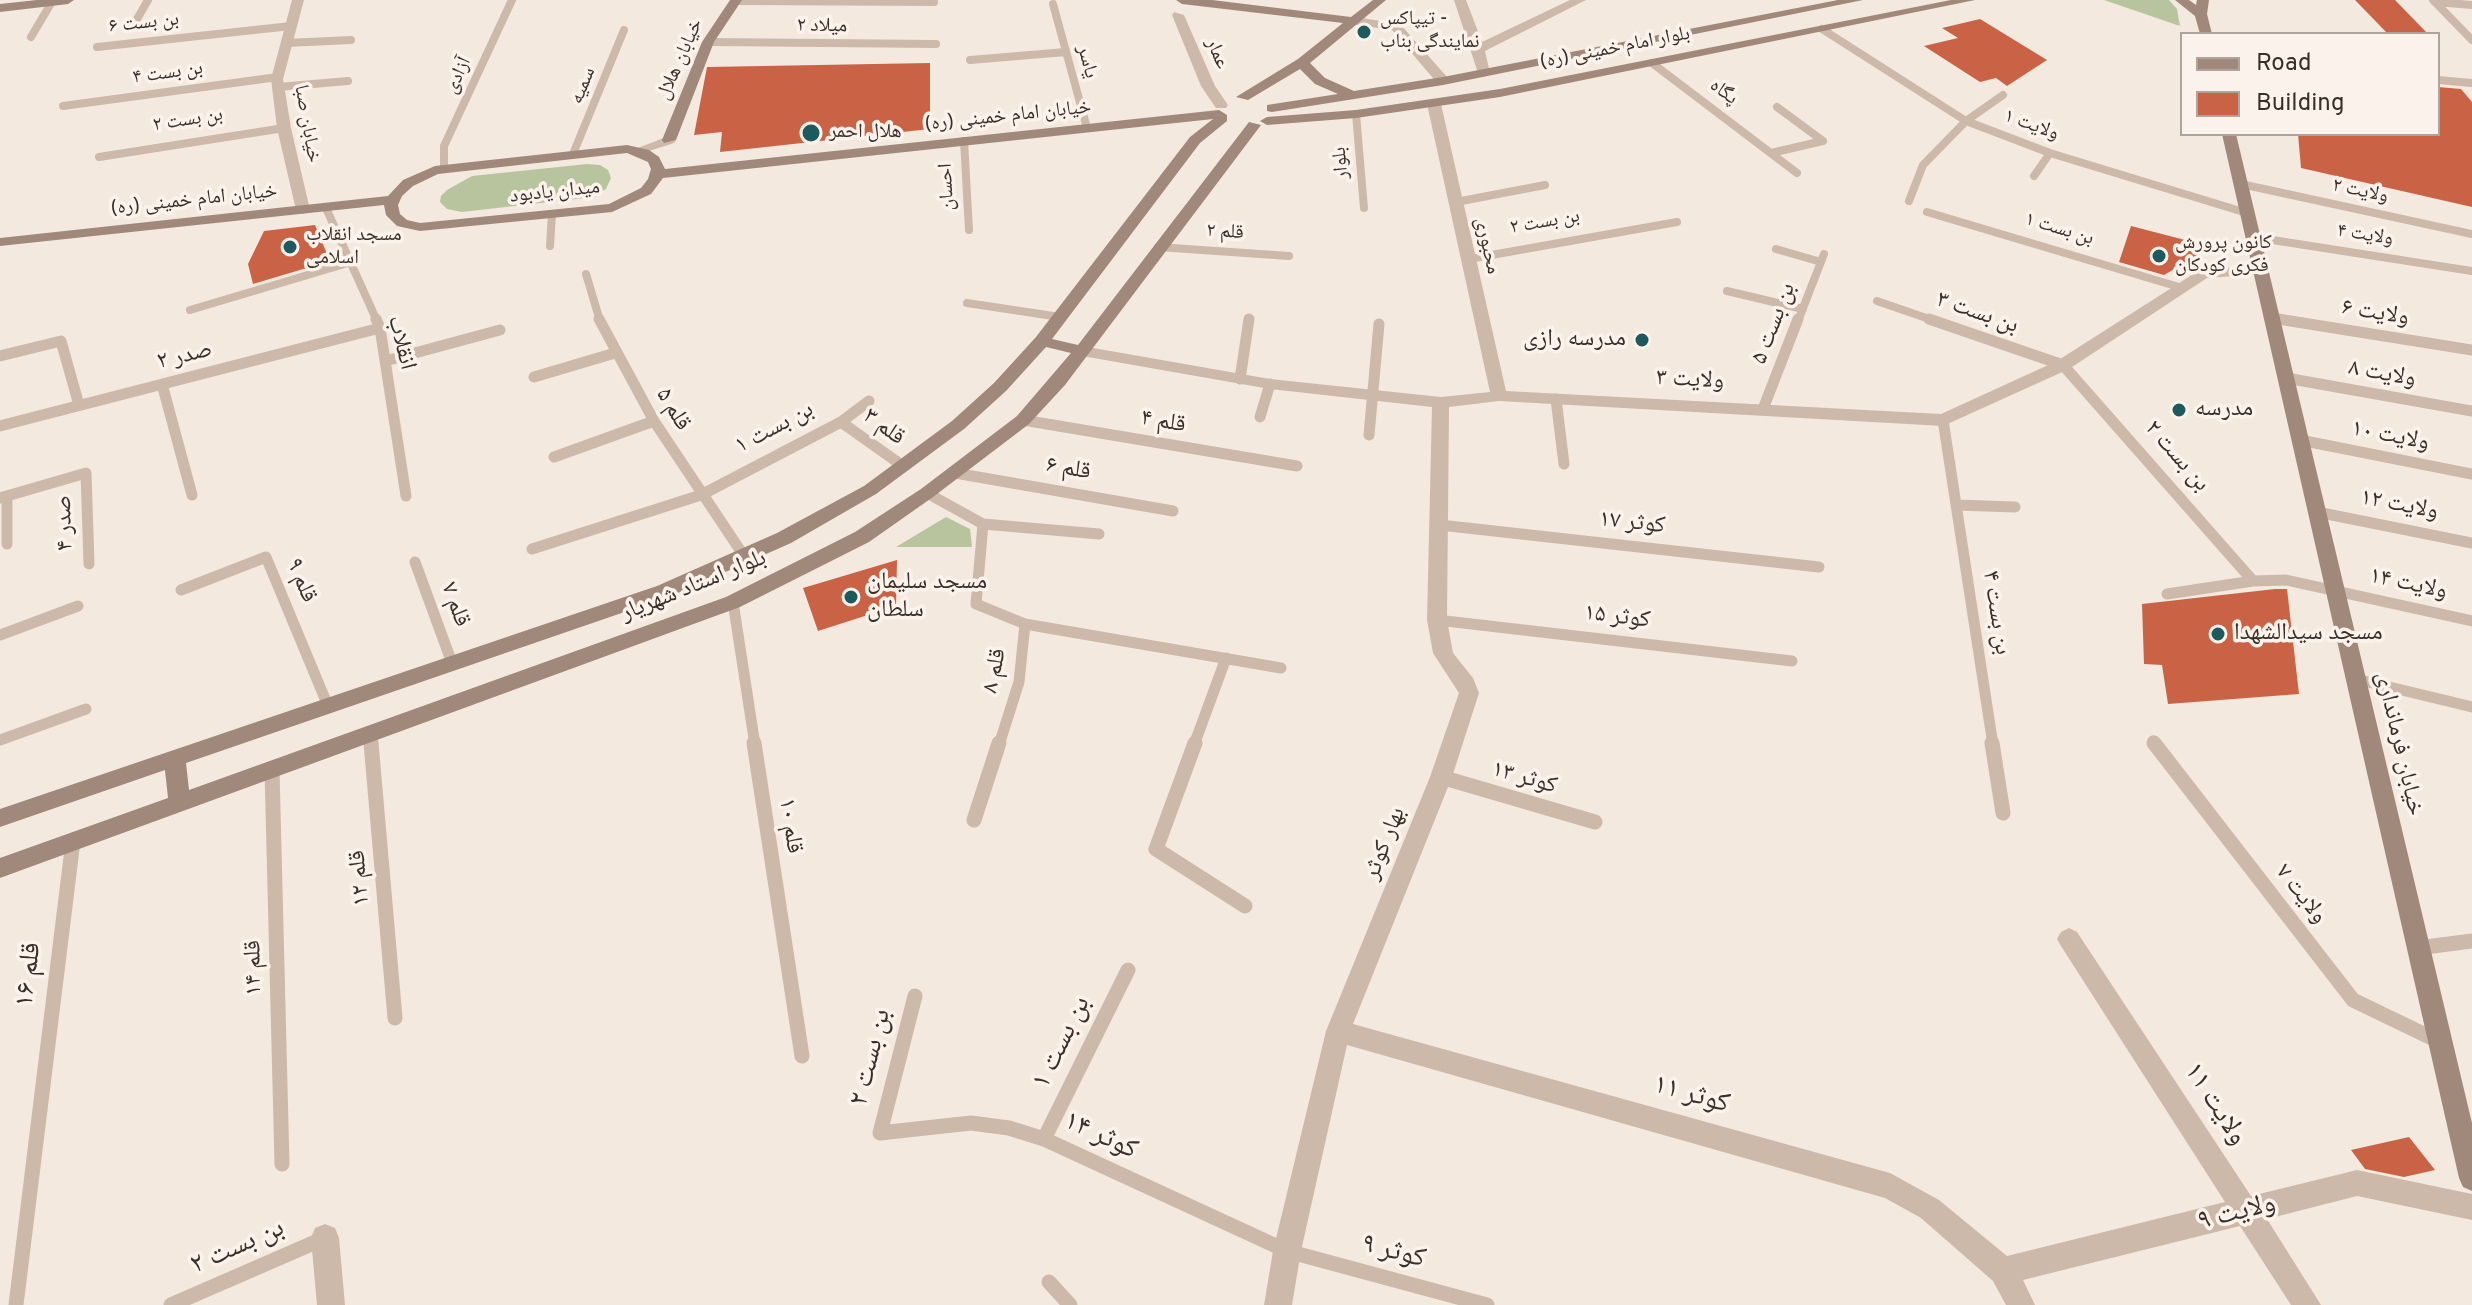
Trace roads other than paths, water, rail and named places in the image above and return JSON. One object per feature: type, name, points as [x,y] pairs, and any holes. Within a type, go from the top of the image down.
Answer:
[{"type":"main road","points":[[0,8],[68,0]]},
{"type":"main road","name":"خیابان هلال","points":[[669,140],[708,42],[736,0]]},
{"type":"main road","points":[[1182,0],[1355,21]]},
{"type":"main road","points":[[1243,97],[1256,99],[1266,115],[1230,123],[1221,113],[1243,97],[1303,62],[1380,0]]},
{"type":"main road","name":"بلوار امام خمینی (ره)","points":[[1266,115],[1857,0]]},
{"type":"main road","name":"بلوار امام خمینی (ره)","points":[[1266,115],[1356,114],[1434,104],[1969,0]]},
{"type":"main road","points":[[2181,0],[2202,7]]},
{"type":"main road","points":[[2191,0],[2202,7],[2206,32]]},
{"type":"main road","points":[[1303,62],[1307,71],[1320,81],[1355,96]]},
{"type":"main road","name":"بلوار استاد شهریار","points":[[0,868],[733,602],[841,549],[927,493],[1023,420],[1082,351],[1158,247],[1266,115],[1303,62]]},
{"type":"main road","name":"خیابان امام خمینی (ره)","points":[[658,172],[1221,113]]},
{"type":"main road","name":"بلوار استاد شهریار","points":[[0,818],[664,591],[831,513],[903,466],[989,397],[1042,341],[1195,140],[1221,113]]},
{"type":"main road","points":[[1162,120],[1185,126],[1195,140]]},
{"type":"main road","name":"خیابان فرمانداری","points":[[2229,136],[2472,1178]]},
{"type":"main road","points":[[637,151],[654,160],[658,172]]},
{"type":"main road","name":"میدان یادبود","points":[[637,151],[573,154],[444,168],[408,183],[393,200],[393,215],[402,223],[420,227],[612,208],[646,191],[658,172]]},
{"type":"main road","name":"خیابان امام خمینی (ره)","points":[[0,242],[393,200]]},
{"type":"main road","points":[[1042,341],[1082,351]]},
{"type":"main road","points":[[175,758],[179,803]]},
{"type":"street","name":"خیابان صبا","points":[[298,0],[278,82],[284,128],[303,210]]},
{"type":"street","points":[[1460,0],[1484,73]]},
{"type":"street","points":[[1478,49],[1580,0]]},
{"type":"street","name":"عمار","points":[[1178,15],[1221,113]]},
{"type":"street","points":[[1355,21],[1396,27],[1443,81]]},
{"type":"street","name":"محبوری","points":[[1434,104],[1499,396]]},
{"type":"street","points":[[637,151],[669,140]]},
{"type":"street","points":[[658,172],[669,140]]},
{"type":"street","name":"ولایت ۳","points":[[1082,351],[1270,384],[1441,402],[1499,396],[1943,420],[2063,365],[2203,274],[2261,269]]},
{"type":"street","name":"بهار کوثر","points":[[1278,1305],[1287,1251],[1338,1031],[1441,777],[1469,693],[1443,653],[1437,620],[1441,402]]},
{"type":"street","name":"ولایت ۱۱","points":[[2069,939],[2307,1305]]},
{"type":"street","name":"کوثر ۱۱","points":[[1338,1031],[1890,1186],[1930,1209],[2003,1271]]},
{"type":"street","name":"ولایت ۹","points":[[2003,1271],[2357,1183],[2472,1207]]},
{"type":"street","points":[[325,1238],[331,1305]]},
{"type":"street","points":[[2003,1271],[2021,1305]]},
{"type":"lane","points":[[133,26],[148,0]]},
{"type":"lane","name":"آزادی","points":[[444,168],[444,146],[512,0]]},
{"type":"lane","points":[[736,0],[934,2]]},
{"type":"lane","points":[[31,37],[52,1]]},
{"type":"lane","points":[[2434,1],[2472,5]]},
{"type":"lane","points":[[2434,1],[2472,40]]},
{"type":"lane","name":"یاسر","points":[[1053,4],[1087,128]]},
{"type":"lane","name":"بن بست ۶","points":[[97,47],[291,26]]},
{"type":"lane","name":"ولایت ۱","points":[[1822,29],[1966,121],[2050,153],[2247,213]]},
{"type":"lane","name":"سمیه","points":[[573,154],[624,30]]},
{"type":"lane","points":[[286,43],[351,40]]},
{"type":"lane","name":"میلاد ۲","points":[[708,42],[936,44]]},
{"type":"lane","points":[[970,60],[1066,52]]},
{"type":"lane","name":"پگاه","points":[[1652,63],[1797,173]]},
{"type":"lane","points":[[2440,80],[2472,83]]},
{"type":"lane","points":[[278,82],[348,81]]},
{"type":"lane","name":"بن بست ۴","points":[[63,106],[278,82]]},
{"type":"lane","points":[[1909,201],[1923,165],[1966,121],[2003,95]]},
{"type":"lane","points":[[1771,153],[1823,141],[1777,107]]},
{"type":"lane","name":"بلوار","points":[[1356,114],[1364,208]]},
{"type":"lane","name":"بن بست ۲","points":[[99,157],[284,128]]},
{"type":"lane","name":"احسان","points":[[964,141],[969,230]]},
{"type":"lane","points":[[2034,176],[2050,153]]},
{"type":"lane","name":"ولایت ۲","points":[[2241,184],[2472,234]]},
{"type":"lane","points":[[1456,202],[1545,185]]},
{"type":"lane","name":"انقلاب","points":[[326,208],[348,263],[380,328],[406,496]]},
{"type":"lane","name":"بن بست ۱","points":[[1927,212],[2179,287]]},
{"type":"lane","points":[[550,246],[552,214]]},
{"type":"lane","name":"بن بست ۲","points":[[1469,259],[1677,222]]},
{"type":"lane","name":"ولایت ۴","points":[[2253,237],[2472,271]]},
{"type":"lane","name":"قلم ۲","points":[[1158,247],[1289,256]]},
{"type":"lane","name":"بن بست ۵","points":[[1763,409],[1823,258],[1776,249]]},
{"type":"lane","points":[[190,310],[348,263]]},
{"type":"lane","name":"قلم ۵","points":[[586,274],[602,329],[615,353],[701,495],[744,556]]},
{"type":"lane","points":[[1727,291],[1803,309]]},
{"type":"lane","name":"بن بست ۳","points":[[1877,301],[2063,365]]},
{"type":"lane","points":[[967,303],[1060,317]]},
{"type":"lane","name":"ولایت ۶","points":[[2272,318],[2472,350]]},
{"type":"lane","points":[[1240,379],[1249,319]]},
{"type":"lane","points":[[1369,435],[1379,324]]},
{"type":"lane","name":"صدر ۲","points":[[0,426],[380,328]]},
{"type":"lane","points":[[385,361],[500,330]]},
{"type":"lane","points":[[0,356],[61,341],[79,405]]},
{"type":"lane","points":[[534,377],[615,353]]},
{"type":"lane","name":"بن بست ۲","points":[[2063,365],[2253,581]]},
{"type":"lane","name":"ولایت ۸","points":[[2286,378],[2472,411]]},
{"type":"lane","points":[[162,384],[192,495]]},
{"type":"lane","points":[[1260,417],[1270,384]]},
{"type":"lane","points":[[1556,399],[1564,464]]},
{"type":"lane","name":"بن بست ۱","points":[[701,495],[841,422],[869,401]]},
{"type":"lane","name":"قلم ۴","points":[[1023,420],[1297,466]]},
{"type":"lane","name":"بن بست ۴","points":[[1943,420],[2003,813]]},
{"type":"lane","points":[[554,457],[654,421]]},
{"type":"lane","name":"قلم ۳","points":[[841,422],[903,466]]},
{"type":"lane","name":"ولایت ۱۰","points":[[2300,440],[2472,474]]},
{"type":"lane","name":"صدر ۴","points":[[4,497],[86,473],[89,564]]},
{"type":"lane","name":"قلم ۶","points":[[955,473],[1173,511]]},
{"type":"lane","points":[[927,493],[983,524],[1099,534]]},
{"type":"lane","points":[[532,549],[701,495]]},
{"type":"lane","points":[[4,497],[7,544]]},
{"type":"lane","points":[[1956,505],[2015,507]]},
{"type":"lane","name":"ولایت ۱۲","points":[[2317,512],[2472,543]]},
{"type":"lane","name":"قلم ۸","points":[[974,820],[1019,682],[1025,624],[976,604],[983,524]]},
{"type":"lane","name":"کوثر ۱۷","points":[[1440,525],[1819,567]]},
{"type":"lane","name":"قلم ۹","points":[[181,590],[266,557],[328,706]]},
{"type":"lane","name":"قلم ۷","points":[[415,562],[452,663]]},
{"type":"lane","name":"ولایت ۱۴","points":[[2167,594],[2253,581],[2286,580],[2472,621]]},
{"type":"lane","name":"قلم ۱۰","points":[[733,602],[802,1056]]},
{"type":"lane","points":[[0,635],[78,606]]},
{"type":"lane","name":"کوثر ۱۵","points":[[1437,620],[1792,661]]},
{"type":"lane","points":[[1025,624],[1281,668]]},
{"type":"lane","points":[[1226,658],[1156,849],[1245,906]]},
{"type":"lane","points":[[2356,679],[2472,707]]},
{"type":"lane","points":[[0,740],[86,709]]},
{"type":"lane","name":"قلم ۱۲","points":[[370,734],[395,1018]]},
{"type":"lane","name":"ولایت ۷","points":[[2153,741],[2353,1000],[2440,1042]]},
{"type":"lane","name":"قلم ۱۴","points":[[272,770],[282,1164]]},
{"type":"lane","name":"کوثر ۱۳","points":[[1441,777],[1595,822]]},
{"type":"lane","name":"قلم ۱۶","points":[[16,1305],[73,841]]},
{"type":"lane","points":[[2418,948],[2470,944]]},
{"type":"lane","name":"بن بست ۱","points":[[1044,1139],[1128,970]]},
{"type":"lane","name":"بن بست ۲","points":[[880,1133],[915,996]]},
{"type":"lane","name":"کوثر ۱۴","points":[[880,1133],[971,1123],[1009,1128],[1044,1139],[1287,1251]]},
{"type":"lane","name":"بن بست ۲","points":[[171,1305],[325,1238]]},
{"type":"lane","name":"کوثر ۹","points":[[1287,1251],[1487,1305]]},
{"type":"lane","points":[[1049,1282],[1070,1305]]},
{"type":"place","name":"تیپاکس - نمایندگی بناب","points":[[1364,32]]},
{"type":"place","name":"هلال احمر","points":[[811,133]]},
{"type":"place","name":"مسجد انقلاب اسلامی","points":[[290,247]]},
{"type":"place","name":"کانون پرورش فکری کودکان","points":[[2159,256]]},
{"type":"place","name":"مدرسه رازی","points":[[1642,340]]},
{"type":"place","name":"مدرسه","points":[[2179,410]]},
{"type":"place","name":"مسجد سلیمان سلطان","points":[[851,597]]},
{"type":"place","name":"مسجد سیدالشهدا","points":[[2218,634]]}]
